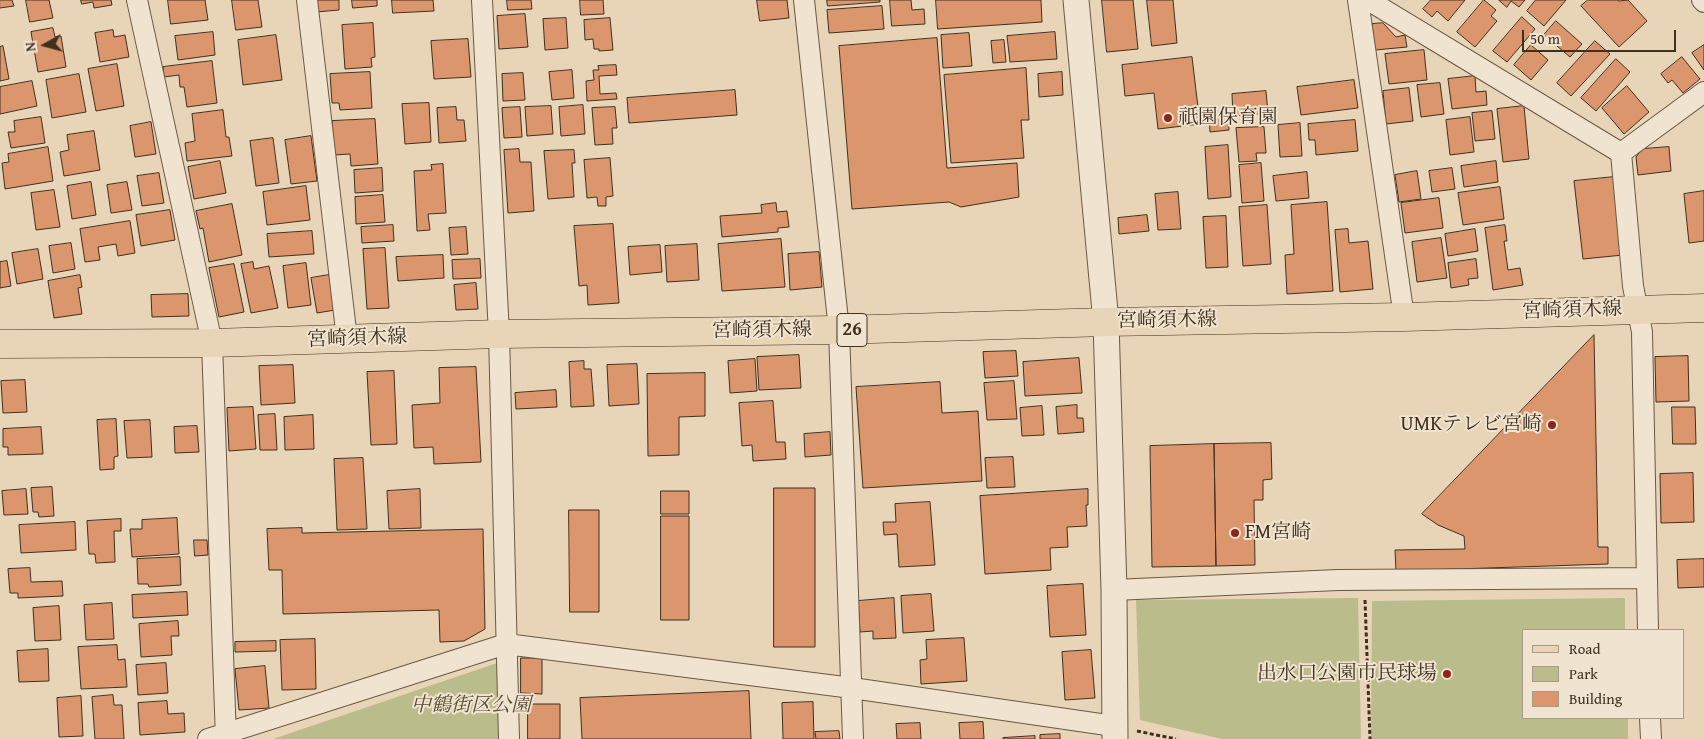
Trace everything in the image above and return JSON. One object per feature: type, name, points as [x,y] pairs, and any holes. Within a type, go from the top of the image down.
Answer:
[{"type":"main road","name":"宮崎須木線","points":[[0,344],[212,343],[499,334],[839,330],[1704,308]]},
{"type":"street","points":[[137,0],[212,343],[220,737],[506,644],[852,688],[1114,732],[1114,590],[1106,322],[1076,0]]},
{"type":"street","points":[[307,0],[347,339]]},
{"type":"street","points":[[482,0],[499,334],[509,739]]},
{"type":"street","points":[[804,0],[839,330],[853,739]]},
{"type":"street","points":[[1358,0],[1404,317]]},
{"type":"street","points":[[1368,0],[1621,153]]},
{"type":"street","points":[[1621,153],[1704,92]]},
{"type":"street","points":[[1621,153],[1637,309],[1642,332],[1648,629]]},
{"type":"street","points":[[1114,590],[1364,580],[1647,578]]},
{"type":"street","points":[[1650,719],[1651,739]]},
{"type":"path","points":[[1364,580],[1370,739]]},
{"type":"path","points":[[1114,732],[1176,739]]},
{"type":"green space","points":[[1358,598],[1361,739],[1222,739],[1140,720],[1136,600]]},
{"type":"green space","name":"出水口公園市民球場","points":[[1625,598],[1625,629],[1522,629],[1522,719],[1628,719],[1628,739],[1371,739],[1372,601]]},
{"type":"green space","name":"中鶴街区公園","points":[[503,661],[505,739],[273,739]]},
{"type":"building","points":[[0,0],[12,0],[14,6],[0,8]]},
{"type":"building","points":[[26,0],[49,0],[53,18],[30,22]]},
{"type":"building","points":[[81,0],[111,0],[112,5],[94,8],[93,2],[82,4]]},
{"type":"building","points":[[168,0],[205,0],[208,20],[171,24]]},
{"type":"building","points":[[232,0],[258,0],[262,27],[236,30]]},
{"type":"building","points":[[315,0],[339,0],[339,10],[316,12]]},
{"type":"building","points":[[352,0],[377,0],[377,6],[353,8]]},
{"type":"building","points":[[392,0],[433,0],[434,11],[393,13]]},
{"type":"building","points":[[507,0],[531,0],[532,9],[508,10]]},
{"type":"building","points":[[580,0],[603,0],[604,14],[581,15]]},
{"type":"building","points":[[757,0],[787,0],[789,18],[760,21]]},
{"type":"building","points":[[827,0],[880,0],[880,2],[828,6]]},
{"type":"building","points":[[890,0],[911,0],[912,10],[924,9],[925,24],[892,26]]},
{"type":"building","points":[[936,0],[1041,0],[1042,22],[938,29]]},
{"type":"building","points":[[1102,0],[1133,0],[1138,49],[1107,52]]},
{"type":"building","points":[[1147,0],[1173,0],[1177,43],[1152,46]]},
{"type":"building","points":[[1431,0],[1465,0],[1448,21],[1437,11],[1432,17],[1423,9]]},
{"type":"building","points":[[1484,0],[1496,10],[1491,16],[1497,21],[1475,47],[1457,32]]},
{"type":"building","points":[[1499,0],[1525,0],[1519,7],[1511,1],[1507,7]]},
{"type":"building","points":[[1536,0],[1566,0],[1544,26],[1527,11]]},
{"type":"building","points":[[1588,0],[1628,0],[1647,21],[1619,47],[1581,6]]},
{"type":"building","points":[[882,6],[884,29],[829,33],[827,10]]},
{"type":"building","points":[[525,14],[528,47],[499,49],[497,16]]},
{"type":"building","points":[[1522,17],[1535,29],[1507,62],[1493,51]]},
{"type":"building","points":[[566,18],[568,48],[545,50],[543,19]]},
{"type":"building","points":[[610,18],[613,50],[599,51],[599,49],[594,49],[593,39],[585,40],[584,20]]},
{"type":"building","points":[[1556,21],[1582,44],[1570,57],[1544,35]]},
{"type":"building","points":[[373,23],[375,57],[371,58],[372,67],[345,69],[342,25]]},
{"type":"building","points":[[1383,23],[1396,37],[1405,35],[1407,47],[1375,50],[1372,24]]},
{"type":"building","points":[[53,28],[55,37],[61,36],[66,67],[38,72],[31,32]]},
{"type":"building","points":[[113,30],[114,37],[125,35],[129,57],[100,62],[95,33]]},
{"type":"building","points":[[213,32],[215,55],[178,60],[175,36]]},
{"type":"building","points":[[1055,32],[1057,59],[1010,62],[1007,36]]},
{"type":"building","points":[[969,33],[972,66],[943,68],[941,35]]},
{"type":"building","points":[[276,35],[282,80],[243,85],[238,40]]},
{"type":"building","points":[[937,38],[947,168],[1017,163],[1019,197],[961,207],[949,202],[852,209],[839,46]]},
{"type":"building","points":[[468,39],[471,77],[434,79],[431,41]]},
{"type":"building","points":[[1004,40],[1006,62],[993,63],[991,41]]},
{"type":"building","points":[[1595,41],[1610,54],[1571,96],[1557,83]]},
{"type":"building","points":[[1531,45],[1548,60],[1531,80],[1514,65]]},
{"type":"building","points":[[1704,45],[1704,70],[1692,53]]},
{"type":"building","points":[[3,46],[9,79],[0,81],[0,47]]},
{"type":"building","points":[[1424,50],[1427,80],[1389,84],[1385,54]]},
{"type":"building","points":[[1192,57],[1200,124],[1158,129],[1154,93],[1125,96],[1122,65]]},
{"type":"building","points":[[1682,57],[1700,79],[1683,93],[1672,80],[1668,83],[1661,74]]},
{"type":"building","points":[[1616,59],[1630,72],[1596,111],[1581,98]]},
{"type":"building","points":[[212,61],[217,103],[187,107],[184,87],[180,87],[179,75],[164,77],[163,67]]},
{"type":"building","points":[[117,64],[124,106],[96,111],[88,69]]},
{"type":"building","points":[[616,65],[617,75],[599,76],[600,94],[616,93],[617,99],[587,101],[586,81],[594,80],[593,70],[599,70],[598,66]]},
{"type":"building","points":[[1026,68],[1029,120],[1021,120],[1024,158],[951,163],[944,75]]},
{"type":"building","points":[[572,70],[574,98],[552,100],[549,72]]},
{"type":"building","points":[[370,72],[372,108],[340,110],[339,103],[332,103],[330,74]]},
{"type":"building","points":[[1062,72],[1063,95],[1039,97],[1038,74]]},
{"type":"building","points":[[523,73],[525,100],[503,101],[502,74]]},
{"type":"building","points":[[79,74],[86,112],[52,118],[46,80]]},
{"type":"building","points":[[1475,76],[1476,92],[1486,91],[1487,105],[1452,109],[1448,79]]},
{"type":"building","points":[[1354,80],[1358,108],[1301,115],[1297,87]]},
{"type":"building","points":[[32,81],[37,106],[0,114],[0,87]]},
{"type":"building","points":[[1440,83],[1444,114],[1421,117],[1417,85]]},
{"type":"building","points":[[1627,86],[1649,112],[1624,134],[1602,108]]},
{"type":"building","points":[[1409,88],[1413,121],[1386,124],[1383,91]]},
{"type":"building","points":[[735,90],[737,115],[629,123],[627,98]]},
{"type":"building","points":[[1266,91],[1268,113],[1233,116],[1232,94]]},
{"type":"building","points":[[429,103],[431,142],[405,144],[402,104]]},
{"type":"building","points":[[583,105],[585,134],[561,136],[559,107]]},
{"type":"building","points":[[551,106],[553,134],[527,136],[525,107]]},
{"type":"building","points":[[1524,106],[1529,159],[1503,162],[1497,109]]},
{"type":"building","points":[[456,107],[457,120],[464,120],[466,141],[439,143],[437,108]]},
{"type":"building","points":[[520,107],[522,137],[504,138],[502,108]]},
{"type":"building","points":[[615,107],[617,128],[612,128],[613,144],[595,145],[592,108]]},
{"type":"building","points":[[223,110],[226,137],[229,137],[232,156],[187,161],[185,143],[195,141],[192,114]]},
{"type":"building","points":[[1492,111],[1495,139],[1475,141],[1472,113]]},
{"type":"building","points":[[1228,115],[1229,130],[1210,132],[1209,117]]},
{"type":"building","points":[[41,117],[45,143],[11,148],[8,132],[15,132],[14,121]]},
{"type":"building","points":[[1470,117],[1474,152],[1450,155],[1446,120]]},
{"type":"building","points":[[375,119],[378,164],[351,166],[350,154],[334,155],[332,121]]},
{"type":"building","points":[[1355,120],[1358,151],[1316,155],[1315,140],[1309,140],[1308,124]]},
{"type":"building","points":[[151,122],[156,154],[135,157],[130,126]]},
{"type":"building","points":[[1300,123],[1302,156],[1280,157],[1278,125]]},
{"type":"building","points":[[1264,127],[1266,153],[1256,153],[1257,161],[1239,162],[1236,128]]},
{"type":"building","points":[[94,131],[100,170],[64,176],[60,152],[69,150],[67,135]]},
{"type":"building","points":[[311,136],[317,181],[291,184],[285,140]]},
{"type":"building","points":[[273,138],[279,183],[256,186],[250,141]]},
{"type":"building","points":[[1228,145],[1231,197],[1208,199],[1205,147]]},
{"type":"building","points":[[48,147],[53,181],[5,189],[2,163],[9,162],[8,154]]},
{"type":"building","points":[[1669,147],[1671,171],[1638,175],[1636,157],[1642,149]]},
{"type":"building","points":[[519,149],[520,162],[531,162],[534,211],[508,213],[504,150]]},
{"type":"building","points":[[574,150],[575,163],[572,163],[574,197],[548,199],[544,151]]},
{"type":"building","points":[[610,158],[613,196],[606,197],[606,206],[598,206],[597,197],[587,198],[584,160]]},
{"type":"building","points":[[220,161],[226,193],[194,199],[188,167]]},
{"type":"building","points":[[1496,161],[1498,182],[1464,187],[1461,166]]},
{"type":"building","points":[[1261,163],[1264,201],[1242,203],[1239,165]]},
{"type":"building","points":[[443,164],[446,213],[428,214],[430,230],[417,231],[414,171],[432,170],[431,165]]},
{"type":"building","points":[[382,168],[383,191],[355,193],[354,170]]},
{"type":"building","points":[[1452,168],[1455,189],[1432,192],[1429,171]]},
{"type":"building","points":[[1417,171],[1421,199],[1399,202],[1395,175]]},
{"type":"building","points":[[1307,172],[1309,198],[1276,201],[1273,176]]},
{"type":"building","points":[[159,173],[164,203],[142,206],[137,176]]},
{"type":"building","points":[[1614,177],[1623,255],[1583,259],[1574,181]]},
{"type":"building","points":[[91,182],[96,215],[72,219],[67,186]]},
{"type":"building","points":[[127,182],[132,210],[111,213],[107,185]]},
{"type":"building","points":[[306,186],[310,220],[267,225],[263,192]]},
{"type":"building","points":[[1500,187],[1504,219],[1463,225],[1458,193]]},
{"type":"building","points":[[54,190],[60,227],[36,230],[31,193]]},
{"type":"building","points":[[1704,191],[1704,241],[1689,243],[1684,194]]},
{"type":"building","points":[[1178,192],[1181,229],[1158,230],[1155,194]]},
{"type":"building","points":[[383,195],[385,222],[356,224],[355,197]]},
{"type":"building","points":[[1439,198],[1443,228],[1405,233],[1401,203]]},
{"type":"building","points":[[1327,202],[1333,291],[1287,294],[1285,255],[1294,254],[1291,205]]},
{"type":"building","points":[[776,203],[777,212],[787,211],[789,227],[778,228],[778,232],[722,237],[720,216],[762,213],[761,205]]},
{"type":"building","points":[[232,204],[242,255],[209,262],[203,228],[200,229],[196,211]]},
{"type":"building","points":[[1267,205],[1271,264],[1243,266],[1239,207]]},
{"type":"building","points":[[170,210],[175,240],[141,246],[136,215]]},
{"type":"building","points":[[1147,215],[1149,231],[1119,234],[1118,218]]},
{"type":"building","points":[[1226,216],[1228,267],[1206,268],[1203,217]]},
{"type":"building","points":[[130,221],[135,253],[118,256],[116,244],[98,247],[100,260],[85,262],[80,229]]},
{"type":"building","points":[[613,224],[619,303],[588,305],[587,285],[579,286],[574,226]]},
{"type":"building","points":[[393,225],[394,241],[362,243],[361,227]]},
{"type":"building","points":[[1505,225],[1507,241],[1504,241],[1508,270],[1520,268],[1523,285],[1493,290],[1485,228]]},
{"type":"building","points":[[466,227],[468,254],[451,255],[449,228]]},
{"type":"building","points":[[1348,229],[1349,243],[1368,241],[1373,289],[1340,292],[1335,230]]},
{"type":"building","points":[[1475,229],[1478,251],[1448,256],[1445,234]]},
{"type":"building","points":[[312,231],[314,254],[269,257],[267,234]]},
{"type":"building","points":[[1441,238],[1447,278],[1417,282],[1412,242]]},
{"type":"building","points":[[781,239],[785,287],[722,291],[718,244]]},
{"type":"building","points":[[71,243],[75,269],[53,273],[49,246]]},
{"type":"building","points":[[697,244],[699,280],[667,282],[665,246]]},
{"type":"building","points":[[660,245],[662,272],[630,275],[628,247]]},
{"type":"building","points":[[385,248],[389,308],[367,309],[363,249]]},
{"type":"building","points":[[38,249],[43,279],[17,284],[12,253]]},
{"type":"building","points":[[819,252],[822,287],[790,290],[788,254]]},
{"type":"building","points":[[443,255],[444,278],[398,281],[396,257]]},
{"type":"building","points":[[480,259],[481,278],[453,279],[452,260]]},
{"type":"building","points":[[1476,259],[1478,278],[1468,279],[1469,285],[1451,288],[1448,263]]},
{"type":"building","points":[[7,261],[11,286],[0,288],[0,262]]},
{"type":"building","points":[[253,262],[254,269],[269,266],[278,308],[251,313],[241,264]]},
{"type":"building","points":[[306,263],[311,305],[288,308],[283,266]]},
{"type":"building","points":[[234,264],[244,312],[219,317],[209,268]]},
{"type":"building","points":[[80,275],[82,287],[78,288],[82,314],[54,318],[48,281]]},
{"type":"building","points":[[329,275],[335,310],[317,313],[311,278]]},
{"type":"building","points":[[476,283],[478,309],[456,310],[454,285]]},
{"type":"building","points":[[188,294],[189,316],[152,317],[151,295]]},
{"type":"building","name":"UMKテレビ宮崎","points":[[1594,335],[1598,547],[1608,547],[1608,564],[1396,571],[1395,550],[1465,549],[1464,536],[1438,525],[1422,514]]},
{"type":"building","points":[[1016,351],[1018,376],[985,378],[983,352]]},
{"type":"building","points":[[799,355],[801,388],[759,390],[757,357]]},
{"type":"building","points":[[1688,356],[1689,401],[1656,402],[1655,357]]},
{"type":"building","points":[[1079,358],[1082,393],[1025,396],[1023,362]]},
{"type":"building","points":[[755,359],[757,391],[730,393],[728,361]]},
{"type":"building","points":[[584,361],[584,369],[591,369],[594,406],[571,407],[569,362]]},
{"type":"building","points":[[637,364],[639,404],[609,406],[607,365]]},
{"type":"building","points":[[293,365],[295,403],[261,405],[259,366]]},
{"type":"building","points":[[476,367],[481,462],[434,464],[433,447],[414,448],[412,405],[440,403],[439,368]]},
{"type":"building","points":[[394,371],[397,444],[371,445],[367,372]]},
{"type":"building","points":[[705,373],[705,416],[679,417],[679,455],[648,456],[647,374]]},
{"type":"building","points":[[25,380],[27,412],[3,413],[1,381]]},
{"type":"building","points":[[1014,381],[1017,419],[987,420],[984,383]]},
{"type":"building","points":[[940,382],[942,413],[978,411],[982,481],[863,488],[856,387]]},
{"type":"building","points":[[556,390],[557,407],[516,409],[515,393]]},
{"type":"building","points":[[773,401],[776,442],[785,442],[786,459],[753,461],[752,445],[742,446],[739,403]]},
{"type":"building","points":[[1077,405],[1077,418],[1083,418],[1084,432],[1058,434],[1056,407]]},
{"type":"building","points":[[1042,406],[1044,435],[1022,436],[1020,408]]},
{"type":"building","points":[[253,407],[256,449],[229,451],[227,408]]},
{"type":"building","points":[[1672,407],[1695,407],[1696,444],[1673,444]]},
{"type":"building","points":[[275,414],[277,450],[260,450],[258,415]]},
{"type":"building","points":[[313,415],[314,449],[285,450],[284,417]]},
{"type":"building","points":[[116,419],[118,456],[114,457],[114,469],[100,470],[97,420]]},
{"type":"building","points":[[150,420],[152,457],[127,458],[124,421]]},
{"type":"building","points":[[197,426],[199,452],[175,453],[174,427]]},
{"type":"building","points":[[41,427],[43,454],[8,455],[8,447],[3,447],[3,429]]},
{"type":"building","points":[[830,432],[831,455],[805,457],[804,434]]},
{"type":"building","name":"FM宮崎","points":[[1271,443],[1272,479],[1263,480],[1263,500],[1254,500],[1255,565],[1216,566],[1214,444]]},
{"type":"building","points":[[1214,444],[1216,566],[1152,567],[1150,446]]},
{"type":"building","points":[[1013,457],[1015,487],[987,488],[985,458]]},
{"type":"building","points":[[363,458],[367,529],[337,530],[334,459]]},
{"type":"building","points":[[1693,473],[1694,522],[1661,523],[1660,474]]},
{"type":"building","points":[[52,487],[54,516],[39,517],[38,512],[33,512],[31,488]]},
{"type":"building","points":[[774,488],[815,488],[815,647],[774,647]]},
{"type":"building","points":[[26,489],[28,514],[4,515],[2,491]]},
{"type":"building","points":[[420,489],[421,528],[389,529],[387,491]]},
{"type":"building","points":[[1088,489],[1088,505],[1086,505],[1087,526],[1067,527],[1068,547],[1050,548],[1051,570],[985,574],[980,496]]},
{"type":"building","points":[[661,491],[689,491],[689,514],[661,514]]},
{"type":"building","points":[[930,502],[935,565],[899,567],[897,534],[884,535],[883,522],[896,522],[895,504]]},
{"type":"building","points":[[569,510],[599,510],[599,612],[570,612]]},
{"type":"building","points":[[661,516],[689,516],[689,620],[661,620]]},
{"type":"building","points":[[177,518],[179,554],[132,557],[130,529],[142,529],[142,520]]},
{"type":"building","points":[[121,519],[121,531],[114,531],[115,562],[96,563],[95,554],[89,554],[87,521]]},
{"type":"building","points":[[75,522],[76,550],[21,553],[19,525]]},
{"type":"building","points":[[302,528],[302,533],[483,529],[485,629],[464,641],[440,642],[439,610],[283,614],[282,570],[269,570],[267,529]]},
{"type":"building","points":[[194,540],[207,540],[208,555],[195,556]]},
{"type":"building","points":[[180,557],[181,585],[149,587],[148,584],[138,584],[137,559]]},
{"type":"building","points":[[1704,559],[1704,587],[1678,588],[1677,560]]},
{"type":"building","points":[[30,568],[31,582],[62,581],[63,596],[18,598],[18,593],[10,593],[8,569]]},
{"type":"building","points":[[1083,584],[1086,635],[1050,637],[1047,586]]},
{"type":"building","points":[[187,592],[188,615],[133,618],[132,595]]},
{"type":"building","points":[[931,594],[934,631],[903,633],[901,596]]},
{"type":"building","points":[[894,598],[896,638],[873,639],[873,631],[860,632],[858,601]]},
{"type":"building","points":[[112,603],[114,639],[86,640],[84,605]]},
{"type":"building","points":[[59,606],[61,640],[35,641],[33,608]]},
{"type":"building","points":[[178,621],[179,636],[171,636],[172,655],[141,657],[139,624]]},
{"type":"building","points":[[964,638],[967,681],[921,684],[920,660],[927,659],[926,640]]},
{"type":"building","points":[[315,639],[316,689],[282,690],[280,640]]},
{"type":"building","points":[[276,641],[276,651],[235,652],[235,642]]},
{"type":"building","points":[[117,645],[118,660],[125,659],[127,687],[81,689],[78,647]]},
{"type":"building","points":[[48,649],[49,681],[19,682],[17,651]]},
{"type":"building","points":[[1091,650],[1095,698],[1065,700],[1062,652]]},
{"type":"building","points":[[521,658],[542,658],[542,694],[521,693]]},
{"type":"building","points":[[166,663],[168,693],[138,695],[136,665]]},
{"type":"building","points":[[265,666],[269,708],[239,710],[235,669]]},
{"type":"building","points":[[749,691],[751,739],[582,739],[580,698]]},
{"type":"building","points":[[113,695],[114,705],[122,705],[124,739],[95,739],[92,697]]},
{"type":"building","points":[[81,696],[83,736],[59,737],[57,698]]},
{"type":"building","points":[[167,701],[168,714],[184,713],[185,732],[140,735],[138,703]]},
{"type":"building","points":[[813,702],[814,739],[783,739],[782,703]]},
{"type":"building","points":[[528,704],[560,704],[560,739],[528,739]]},
{"type":"building","points":[[983,722],[984,739],[960,739],[959,723]]},
{"type":"building","points":[[920,723],[921,739],[897,739],[896,724]]},
{"type":"building","points":[[839,731],[840,739],[816,739],[815,732]]},
{"type":"building","points":[[1060,734],[1060,739],[1040,739],[1040,735]]},
{"type":"building","points":[[1035,736],[1035,739],[1003,739],[1003,738]]},
{"type":"place","name":"祇園保育園","points":[[1168,118]]},
{"type":"place","name":"UMKテレビ宮崎","points":[[1552,425]]},
{"type":"place","name":"FM宮崎","points":[[1235,533]]},
{"type":"place","name":"出水口公園市民球場","points":[[1447,674]]}]
